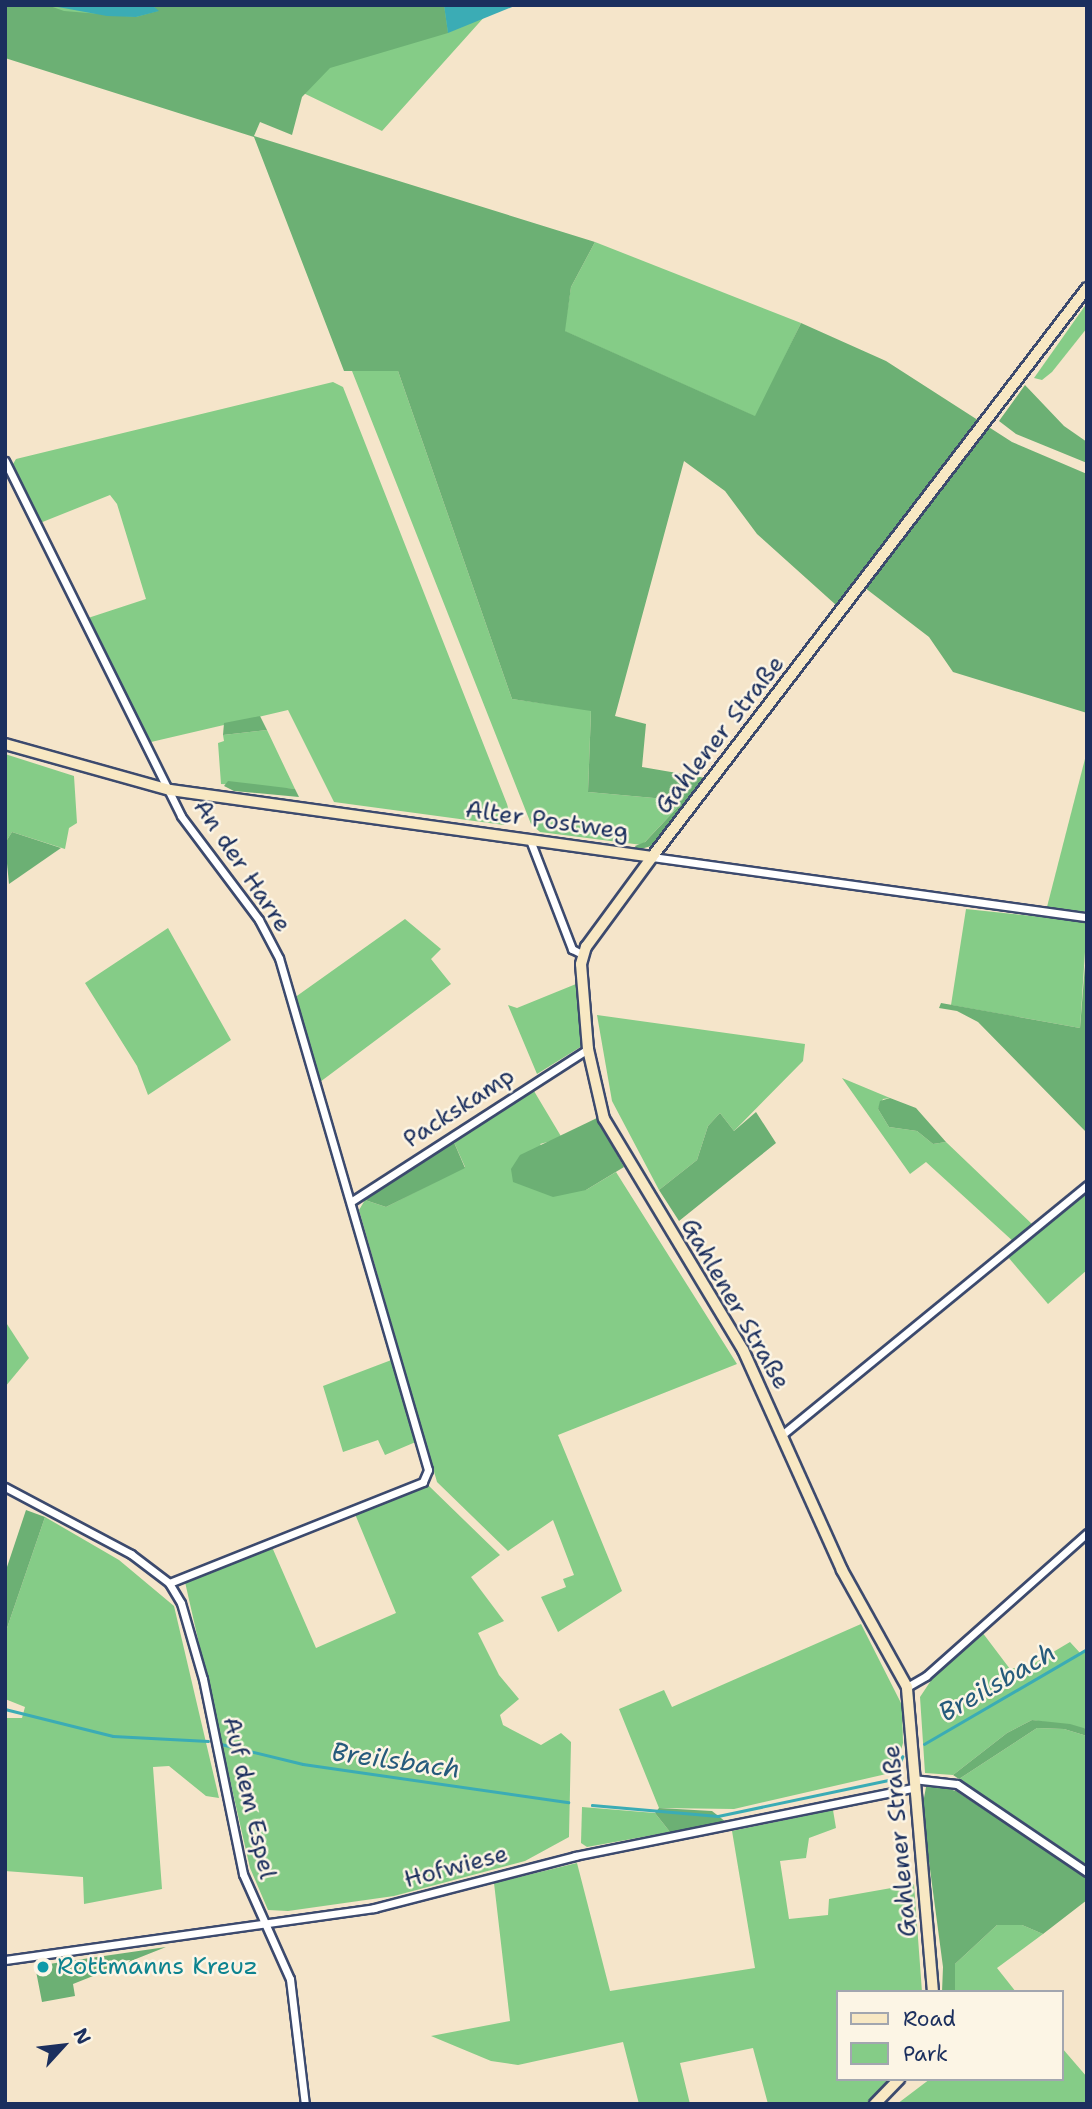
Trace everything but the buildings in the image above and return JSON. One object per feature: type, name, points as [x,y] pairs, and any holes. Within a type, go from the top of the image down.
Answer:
[{"type":"main road","name":"Gahlener Straße","points":[[933,1990],[913,1783],[907,1687],[842,1570],[743,1350],[609,1129],[594,1089],[587,1049],[582,954],[652,857],[1087,288]]},
{"type":"main road","name":"Alter Postweg","points":[[5,744],[170,790],[652,857]]},
{"type":"main road","points":[[875,2104],[897,2081]]},
{"type":"street","name":"An der Harre","points":[[5,461],[189,829],[259,920],[279,958],[352,1201],[427,1478],[169,1583]]},
{"type":"street","points":[[530,840],[572,949],[582,954]]},
{"type":"street","name":"Alter Postweg","points":[[652,857],[1087,917]]},
{"type":"street","name":"Packskamp","points":[[352,1201],[587,1049]]},
{"type":"street","name":"Gahlener Straße","points":[[783,1434],[1087,1185]]},
{"type":"street","name":"Auf dem Espel","points":[[5,1487],[131,1554],[169,1583],[192,1637],[243,1874],[289,1979],[305,2104]]},
{"type":"street","points":[[907,1687],[926,1676],[1087,1533]]},
{"type":"street","name":"Hofwiese","points":[[5,1961],[374,1908],[575,1856],[913,1783],[957,1784],[1087,1872]]},
{"type":"green space","points":[[5,5],[495,5],[382,131],[295,89]]},
{"type":"green space","points":[[5,5],[47,5],[64,11],[136,17],[158,11],[152,5],[444,5],[448,33],[330,68],[302,97],[292,135],[260,122],[254,136],[595,242],[571,287],[565,331],[755,416],[801,323],[886,361],[1012,442],[1087,474],[1087,713],[953,672],[929,637],[856,581],[836,605],[757,534],[725,491],[684,461],[615,716],[646,724],[642,767],[706,778],[655,845],[637,850],[635,846],[645,842],[677,808],[676,800],[588,792],[591,711],[512,699],[398,371],[344,371],[254,137],[5,58]]},
{"type":"green space","points":[[595,242],[801,323],[756,417],[564,331],[571,287]]},
{"type":"green space","points":[[1087,303],[1087,328],[1052,372],[1042,380],[1034,378]]},
{"type":"green space","points":[[352,371],[398,371],[512,699],[591,710],[588,792],[676,800],[677,808],[642,845],[540,832],[531,824]]},
{"type":"green space","points":[[333,382],[343,387],[507,804],[510,815],[504,825],[334,802],[288,710],[151,742],[88,618],[146,599],[117,504],[110,495],[40,523],[13,464],[16,459]]},
{"type":"green space","points":[[1025,385],[1064,426],[1087,442],[1087,463],[1016,434],[999,421]]},
{"type":"green space","points":[[260,716],[267,730],[223,735],[224,723]]},
{"type":"green space","points":[[267,730],[295,789],[221,784],[218,743],[224,741],[223,735]]},
{"type":"green space","points":[[1087,751],[1087,912],[1047,907]]},
{"type":"green space","points":[[5,754],[74,776],[77,823],[69,828],[65,849],[12,832],[5,843]]},
{"type":"green space","points":[[228,781],[295,789],[299,797],[234,791],[224,786]]},
{"type":"green space","points":[[12,832],[61,848],[9,884],[5,843]]},
{"type":"green space","points":[[966,909],[1087,922],[1080,1028],[951,1005]]},
{"type":"green space","points":[[405,919],[441,949],[431,959],[451,984],[320,1082],[294,998]]},
{"type":"green space","points":[[168,928],[231,1040],[148,1095],[137,1066],[85,983]]},
{"type":"green space","points":[[1087,940],[1087,1133],[978,1022],[957,1011],[939,1008],[941,1003],[1080,1028]]},
{"type":"green space","points":[[576,984],[582,1046],[537,1074],[508,1005],[517,1008]]},
{"type":"green space","points":[[597,1015],[805,1044],[803,1061],[734,1131],[720,1113],[708,1126],[697,1160],[659,1190],[612,1101]]},
{"type":"green space","points":[[842,1078],[890,1098],[883,1099],[878,1109],[889,1127],[917,1131],[933,1144],[946,1142],[1034,1226],[1015,1243],[926,1162],[910,1174]]},
{"type":"green space","points":[[531,1086],[562,1138],[540,1144],[586,1190],[616,1172],[737,1364],[558,1435],[622,1591],[558,1632],[541,1597],[566,1587],[563,1579],[574,1575],[553,1520],[508,1551],[437,1482],[359,1210],[365,1200],[386,1207],[465,1167],[453,1140]]},
{"type":"green space","points":[[890,1098],[916,1108],[946,1142],[933,1144],[917,1131],[889,1127],[878,1109],[880,1101]]},
{"type":"green space","points":[[756,1112],[776,1143],[679,1221],[659,1190],[697,1160],[708,1126],[720,1113],[734,1131]]},
{"type":"green space","points":[[597,1118],[624,1167],[586,1190],[553,1197],[513,1182],[511,1169],[520,1155]]},
{"type":"green space","points":[[453,1140],[465,1168],[386,1207],[365,1200]]},
{"type":"green space","points":[[1086,1189],[1087,1270],[1048,1304],[1008,1257]]},
{"type":"green space","points":[[5,1321],[29,1358],[5,1387]]},
{"type":"green space","points":[[394,1359],[418,1441],[385,1455],[378,1440],[343,1452],[323,1386]]},
{"type":"green space","points":[[428,1485],[500,1555],[471,1577],[504,1621],[478,1633],[499,1675],[519,1699],[500,1715],[503,1725],[541,1745],[561,1733],[571,1742],[569,1837],[525,1861],[394,1896],[288,1911],[268,1910],[250,1868],[185,1582],[272,1547],[316,1648],[396,1613],[355,1514]]},
{"type":"green space","points":[[26,1510],[45,1517],[5,1634],[5,1573]]},
{"type":"green space","points":[[45,1517],[119,1560],[174,1606],[219,1798],[206,1796],[169,1766],[153,1767],[162,1889],[84,1904],[83,1877],[5,1871],[5,1718],[22,1718],[25,1707],[5,1699],[5,1634]]},
{"type":"green space","points":[[861,1624],[902,1705],[903,1743],[895,1772],[734,1809],[659,1808],[619,1709],[664,1690],[672,1707]]},
{"type":"green space","points":[[982,1632],[1010,1669],[1033,1664],[1070,1642],[1081,1654],[1087,1652],[1087,1729],[1032,1720],[1007,1733],[953,1775],[925,1773],[920,1697],[934,1676]]},
{"type":"green space","points":[[1032,1720],[1070,1724],[1087,1729],[1087,1736],[1064,1729],[1037,1728],[959,1779],[953,1775],[1007,1733]]},
{"type":"green space","points":[[1037,1728],[1064,1729],[1087,1736],[1087,1865],[959,1779]]},
{"type":"green space","points":[[938,1786],[956,1791],[1087,1877],[1087,1900],[1043,1934],[1022,1925],[997,1925],[955,1964],[955,1990],[942,1990],[943,1967],[922,1809],[926,1787]]},
{"type":"green space","points":[[582,1807],[655,1813],[670,1832],[587,1847],[581,1843]]},
{"type":"green space","points":[[659,1808],[712,1811],[726,1822],[670,1832],[655,1813]]},
{"type":"green space","points":[[833,1810],[836,1828],[809,1838],[806,1858],[780,1861],[789,1919],[828,1915],[829,1899],[914,1884],[922,1990],[836,1990],[836,2081],[890,2081],[867,2104],[768,2104],[753,2048],[680,2063],[690,2104],[639,2104],[623,2042],[518,2065],[491,2061],[431,2036],[510,2021],[494,1883],[577,1863],[610,1991],[755,1968],[732,1831]]},
{"type":"green space","points":[[997,1925],[1022,1925],[1043,1934],[997,1968],[1014,1990],[955,1990],[955,1964]]},
{"type":"green space","points":[[166,1947],[73,1984],[75,1996],[42,2002],[35,1966]]},
{"type":"green space","points":[[1064,2050],[1087,2077],[1087,2104],[897,2104],[927,2081],[1064,2081]]},
{"type":"water","points":[[47,5],[152,5],[159,11],[136,17],[107,16]]},
{"type":"water","points":[[444,5],[517,5],[448,33]]},
{"type":"waterway","name":"Breilsbach","points":[[924,1744],[1087,1649]]},
{"type":"waterway","name":"Breilsbach","points":[[5,1709],[113,1736],[208,1741]]},
{"type":"waterway","name":"Breilsbach","points":[[221,1744],[303,1764],[568,1802]]},
{"type":"waterway","name":"Breilsbach","points":[[894,1776],[902,1757]]},
{"type":"waterway","name":"Breilsbach","points":[[592,1805],[718,1816],[889,1780]]},
{"type":"place","name":"Rottmanns Kreuz","points":[[43,1967]]}]
